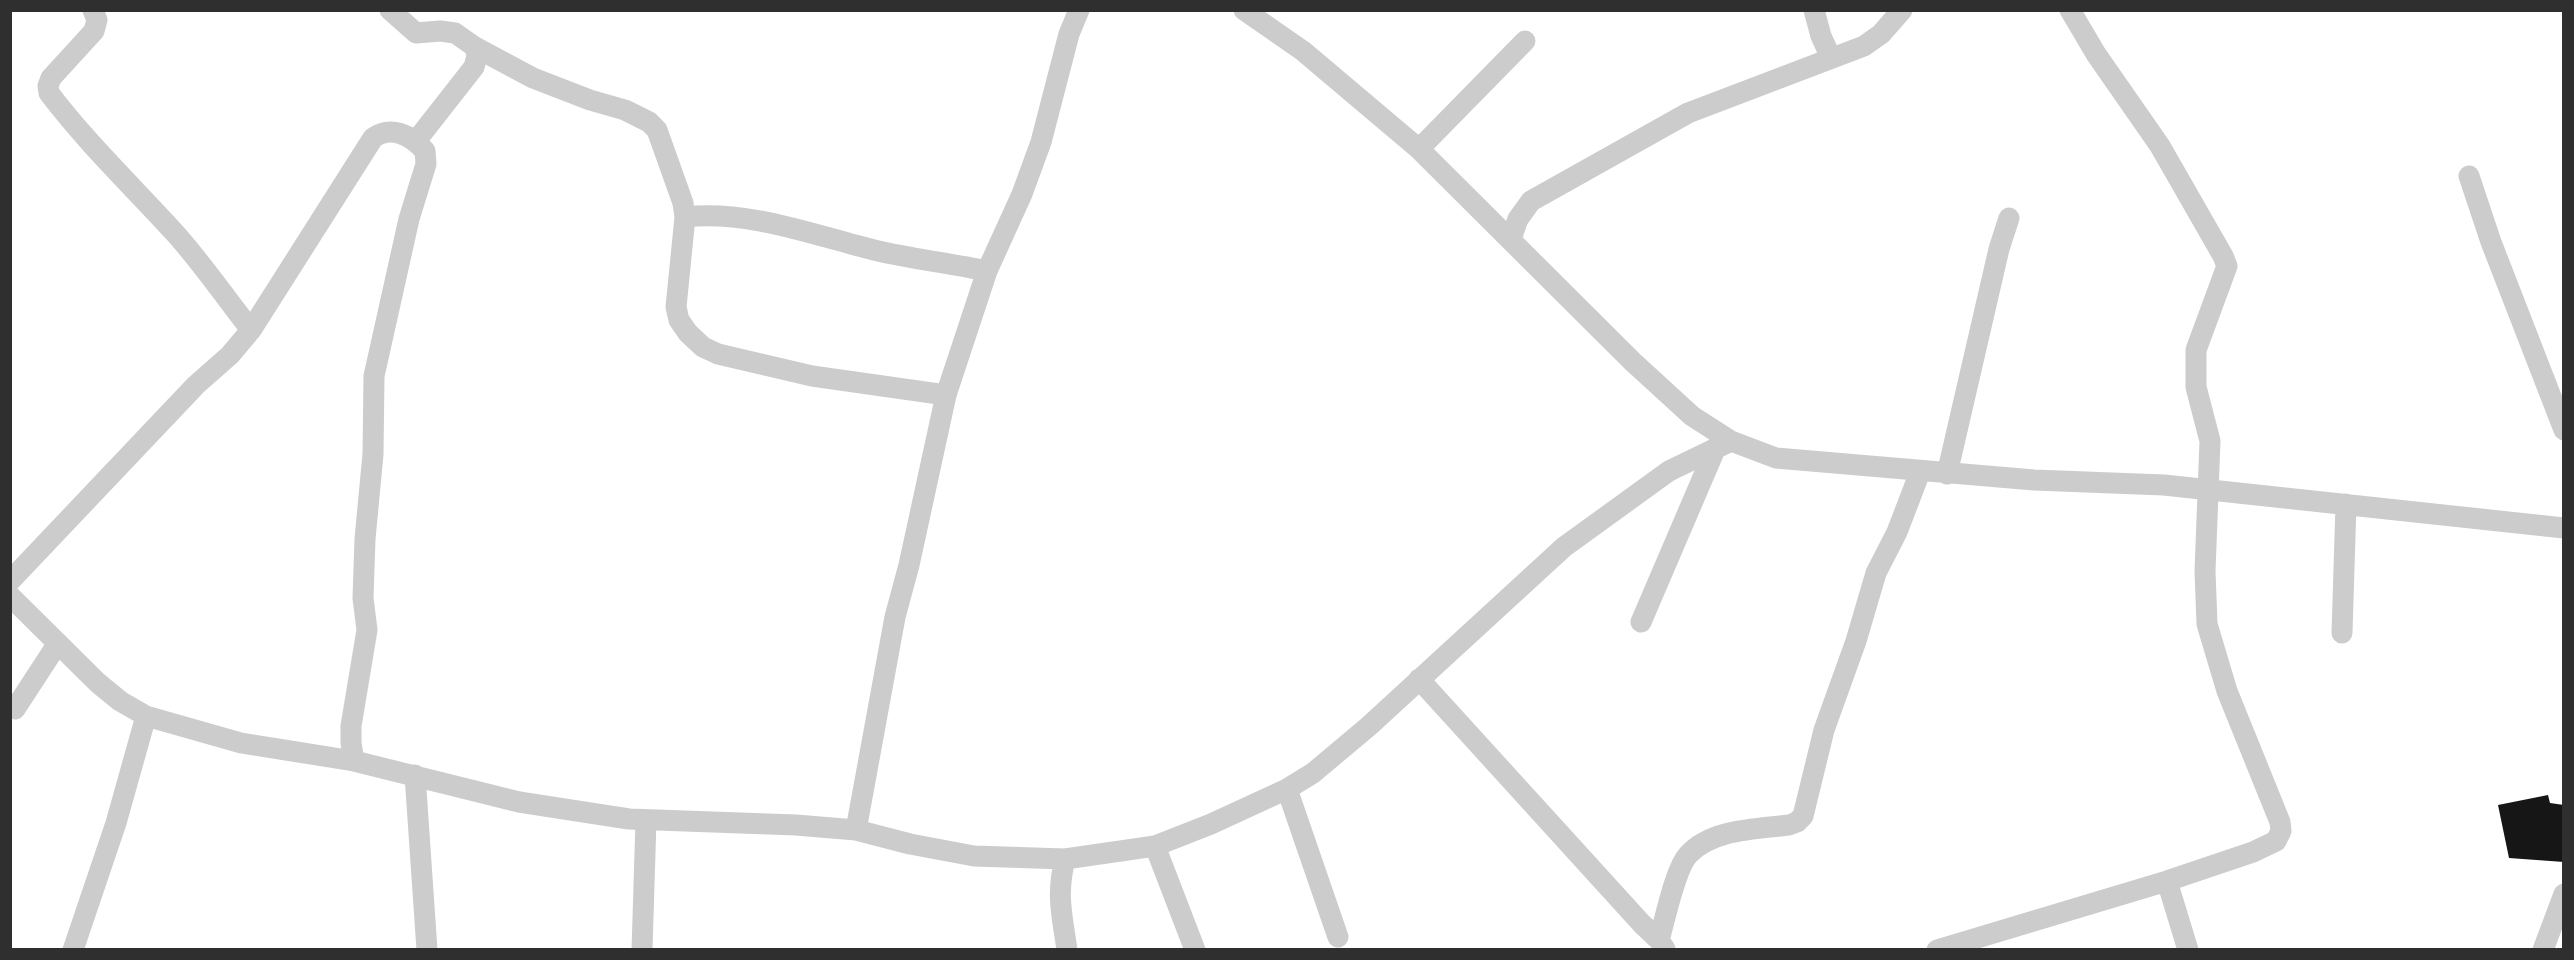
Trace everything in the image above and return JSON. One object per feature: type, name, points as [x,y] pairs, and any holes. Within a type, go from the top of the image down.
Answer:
[{"type":"street","points":[[93,10],[97,20],[94,31],[51,78],[48,86],[49,93],[77,130],[175,233],[213,278],[251,330]]},
{"type":"street","points":[[390,10],[416,33],[440,31],[455,33],[475,47],[533,78],[590,100],[625,110],[649,122],[657,130],[683,203],[685,217],[676,307],[680,320],[703,346],[718,354],[812,376],[946,395]]},
{"type":"street","points":[[856,830],[895,617],[909,565],[946,395],[987,271],[1022,194],[1041,142],[1069,34],[1079,10]]},
{"type":"street","points":[[1814,10],[1821,36],[1831,58]]},
{"type":"street","points":[[1511,239],[1518,219],[1531,201],[1688,113],[1864,46],[1881,34],[1902,10]]},
{"type":"street","points":[[1936,950],[2167,881],[2268,845],[2276,841],[2281,831],[2280,822],[2227,692],[2207,624],[2205,571],[2210,441],[2197,395],[2196,350],[2227,266],[2160,146],[2096,54],[2070,10]]},
{"type":"street","points":[[1247,11],[1304,51],[1419,149],[1642,369],[1723,444],[1776,458],[1947,474],[2208,489],[2564,528]]},
{"type":"street","points":[[1419,149],[1525,41]]},
{"type":"street","points":[[416,141],[474,67],[477,56],[475,47]]},
{"type":"street","points":[[10,581],[196,385],[230,355],[251,330],[373,138],[380,133],[390,131],[416,141],[425,151],[426,164],[409,219],[374,376],[373,454],[365,538],[363,598],[367,630],[351,726],[354,761]]},
{"type":"street","points":[[2469,176],[2491,242],[2564,430]]},
{"type":"street","points":[[685,217],[704,215],[778,225],[877,251],[987,271]]},
{"type":"street","points":[[1947,474],[1999,249],[2009,218]]},
{"type":"street","points":[[1641,622],[1723,444]]},
{"type":"street","points":[[10,596],[98,683],[120,701],[146,716],[242,743],[354,761],[519,802],[646,820],[796,825],[856,830],[910,844],[974,856],[1065,859],[1155,846],[1211,824],[1287,789],[1313,773],[1369,726],[1564,547],[1669,471],[1723,444]]},
{"type":"street","points":[[1662,944],[1678,875],[1686,856],[1700,845],[1730,833],[1789,825],[1803,816],[1824,730],[1856,641],[1876,573],[1897,532],[1920,472]]},
{"type":"street","points":[[2342,633],[2346,504]]},
{"type":"street","points":[[15,709],[58,643]]},
{"type":"street","points":[[1419,679],[1662,944]]},
{"type":"street","points":[[73,950],[116,823],[146,716]]},
{"type":"street","points":[[415,775],[427,950]]},
{"type":"street","points":[[1287,789],[1338,937]]},
{"type":"street","points":[[642,950],[646,820]]},
{"type":"street","points":[[1155,846],[1195,950]]},
{"type":"street","points":[[1065,859],[1059,881],[1059,904],[1067,950]]},
{"type":"street","points":[[2167,881],[2188,950]]},
{"type":"street","points":[[2543,950],[2564,894]]},
{"type":"building","points":[[2548,795],[2550,803],[2564,805],[2564,862],[2509,858],[2498,805]]}]
